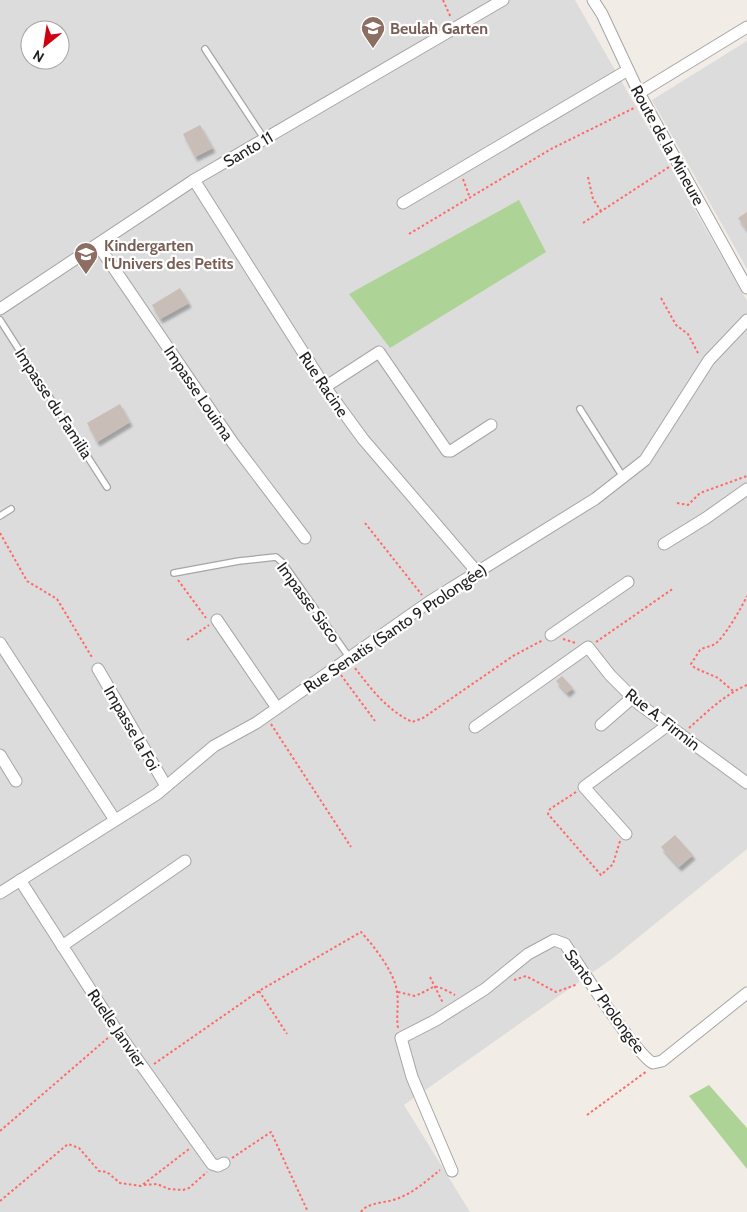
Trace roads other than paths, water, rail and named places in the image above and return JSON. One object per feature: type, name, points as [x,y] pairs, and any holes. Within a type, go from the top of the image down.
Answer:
[{"type":"street","name":"Santo 11","points":[[0,309],[194,180],[503,0]]},
{"type":"street","name":"Route de la Mineure","points":[[593,0],[602,14],[639,92],[747,288]]},
{"type":"street","points":[[639,92],[747,27]]},
{"type":"street","points":[[403,203],[628,70]]},
{"type":"street","name":"Rue Racine","points":[[194,180],[324,387],[363,439],[476,572]]},
{"type":"street","name":"Impasse Louima","points":[[98,245],[233,443],[306,538]]},
{"type":"street","name":"Rue Senatis (Santo 9 Prolongée)","points":[[0,893],[166,786],[214,746],[266,716],[429,602],[595,499],[645,460],[705,366],[747,320]]},
{"type":"street","points":[[324,387],[379,352],[447,451],[451,451],[492,425]]},
{"type":"street","points":[[664,544],[706,518],[747,488]]},
{"type":"street","points":[[551,635],[628,582]]},
{"type":"street","points":[[217,620],[277,708]]},
{"type":"street","points":[[0,643],[115,820]]},
{"type":"street","name":"Rue A. Firmin","points":[[475,727],[588,647],[632,698],[747,783]]},
{"type":"street","name":"Impasse la Foi","points":[[98,669],[166,786]]},
{"type":"street","points":[[601,725],[632,698]]},
{"type":"street","points":[[626,834],[584,787],[668,725]]},
{"type":"street","points":[[0,755],[16,781]]},
{"type":"street","points":[[62,946],[185,861]]},
{"type":"street","name":"Ruelle Janvier","points":[[20,880],[117,1031],[196,1143],[219,1164]]},
{"type":"street","name":"Santo 7 Prolongée","points":[[452,1171],[412,1078],[400,1038],[467,1000],[528,954],[554,940],[559,940],[565,944],[645,1057],[649,1062],[657,1064],[747,993]]},
{"type":"lane","points":[[205,49],[265,140]]},
{"type":"lane","name":"Impasse du Familia","points":[[0,320],[107,486]]},
{"type":"lane","points":[[580,409],[623,476]]},
{"type":"lane","points":[[0,516],[11,509]]},
{"type":"lane","name":"Impasse Sisco","points":[[174,573],[239,561],[276,557],[283,563],[349,658]]},
{"type":"place","name":"Beulah Garten","points":[[373,49]]},
{"type":"place","name":"Kindergarten l'Univers des Petits","points":[[86,275]]}]
